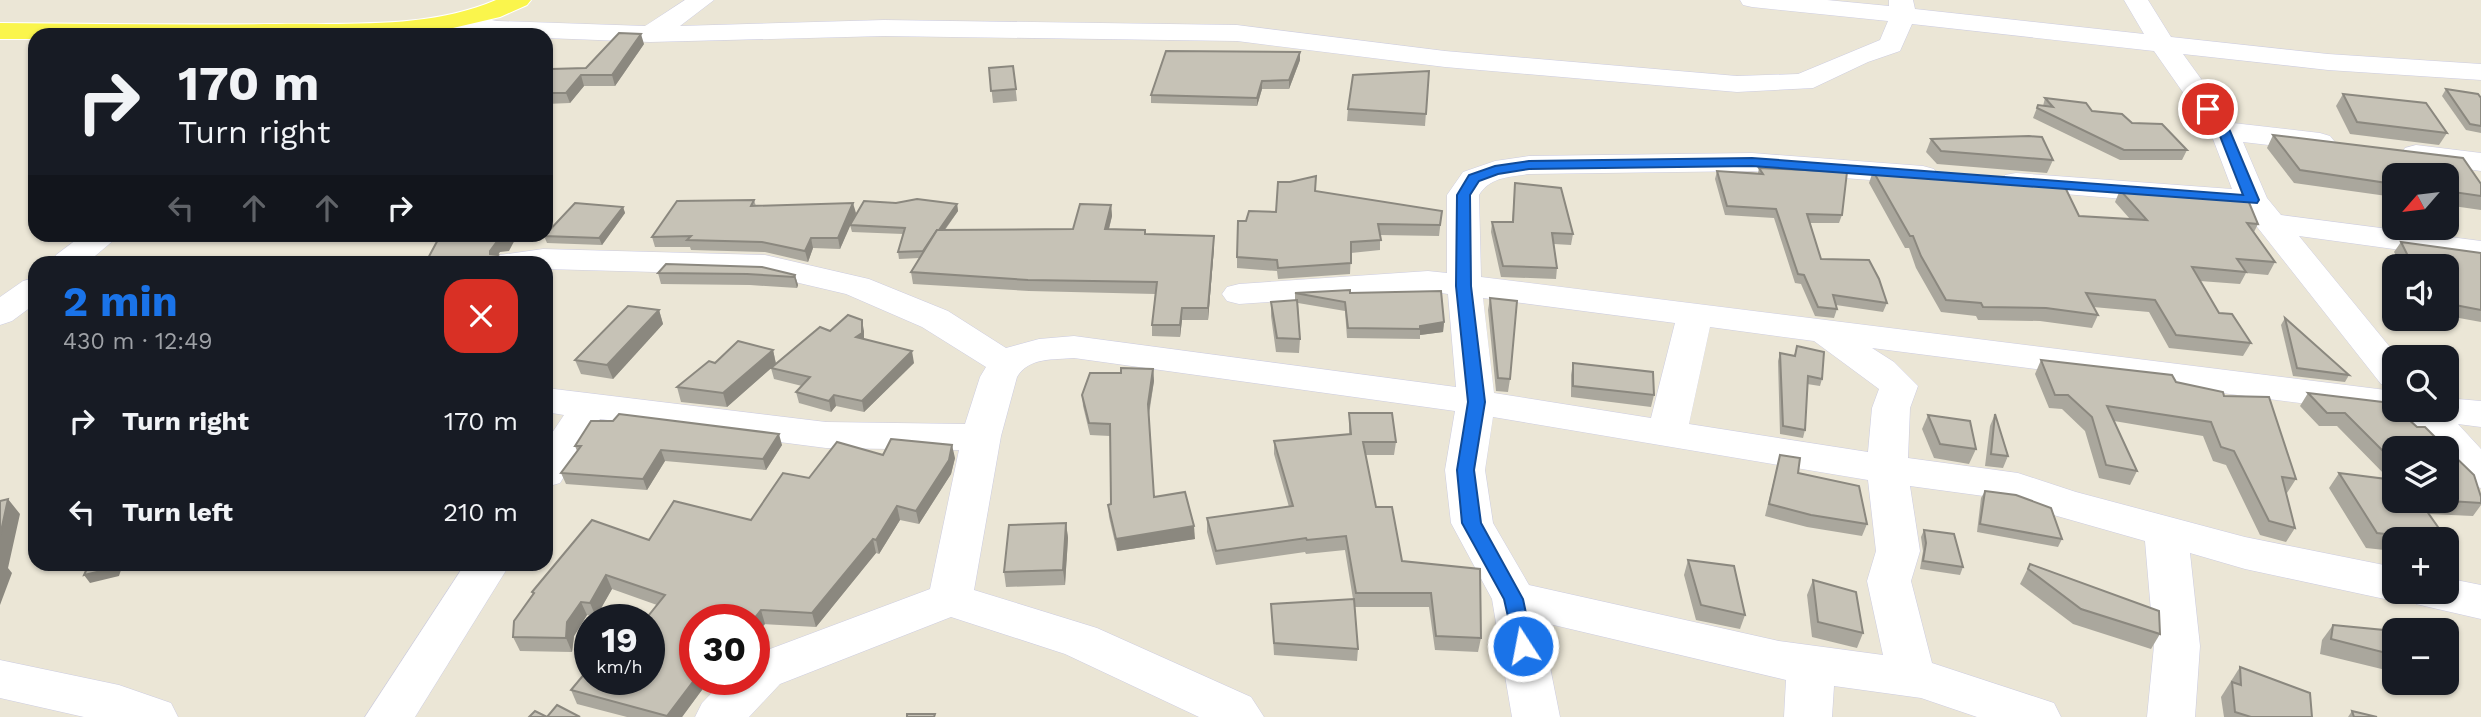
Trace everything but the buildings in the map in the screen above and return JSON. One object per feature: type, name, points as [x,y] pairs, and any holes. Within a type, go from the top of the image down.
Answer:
[{"type":"main road","points":[[385,28],[456,21],[484,14],[518,0]]},
{"type":"main road","points":[[0,31],[28,31]]},
{"type":"street","points":[[650,34],[702,0]]},
{"type":"street","points":[[1752,0],[1902,7],[2162,43],[2328,62],[2481,72]]},
{"type":"street","points":[[2136,0],[2162,43],[2224,131],[2261,212],[2382,361]]},
{"type":"street","points":[[553,31],[650,34],[884,28],[1237,33],[1446,59],[1737,84],[1803,82],[1891,45],[1902,7]]},
{"type":"street","points":[[456,21],[492,28]]},
{"type":"street","points":[[2224,131],[2343,145]]},
{"type":"street","points":[[2395,151],[2471,160],[2481,193]]},
{"type":"street","points":[[1536,717],[1514,599],[1472,523],[1465,470],[1476,402],[1464,286],[1463,195],[1474,178],[1495,170],[1529,165],[1752,162],[1974,179],[2261,212],[2481,251]]},
{"type":"street","points":[[76,256],[94,242]]},
{"type":"street","points":[[553,259],[765,265],[857,285],[935,319],[1006,364]]},
{"type":"street","points":[[1239,294],[1428,281],[2382,401]]},
{"type":"street","points":[[0,314],[28,293]]},
{"type":"street","points":[[1668,433],[1672,403],[1695,315]]},
{"type":"street","points":[[0,322],[28,318]]},
{"type":"street","points":[[1818,330],[1881,370],[1899,386],[1891,408],[1887,469],[1898,551],[1889,581],[1912,678]]},
{"type":"street","points":[[950,599],[988,407],[1006,364],[1030,350],[1074,347],[1476,402],[1887,469],[2018,487],[2065,504],[2245,553],[2382,582]]},
{"type":"street","points":[[553,401],[826,435],[982,437]]},
{"type":"street","points":[[553,462],[590,405]]},
{"type":"street","points":[[2459,411],[2481,414]]},
{"type":"street","points":[[2434,422],[2481,474]]},
{"type":"street","points":[[2165,532],[2177,605],[2177,666],[2171,690],[2171,717]]},
{"type":"street","points":[[389,717],[483,571]]},
{"type":"street","points":[[2459,597],[2481,601]]},
{"type":"street","points":[[719,717],[763,671],[950,599],[1081,641],[1234,710],[1240,717]]},
{"type":"street","points":[[1514,599],[1779,660],[1912,678],[2037,717]]},
{"type":"street","points":[[1808,717],[1811,664]]},
{"type":"street","points":[[0,680],[119,705],[154,717]]},
{"type":"route","points":[[1523,646],[1514,599],[1472,523],[1465,470],[1476,402],[1464,286],[1463,195],[1474,178],[1495,170],[1529,165],[1752,162],[2252,200],[2224,131],[2208,109]]}]
